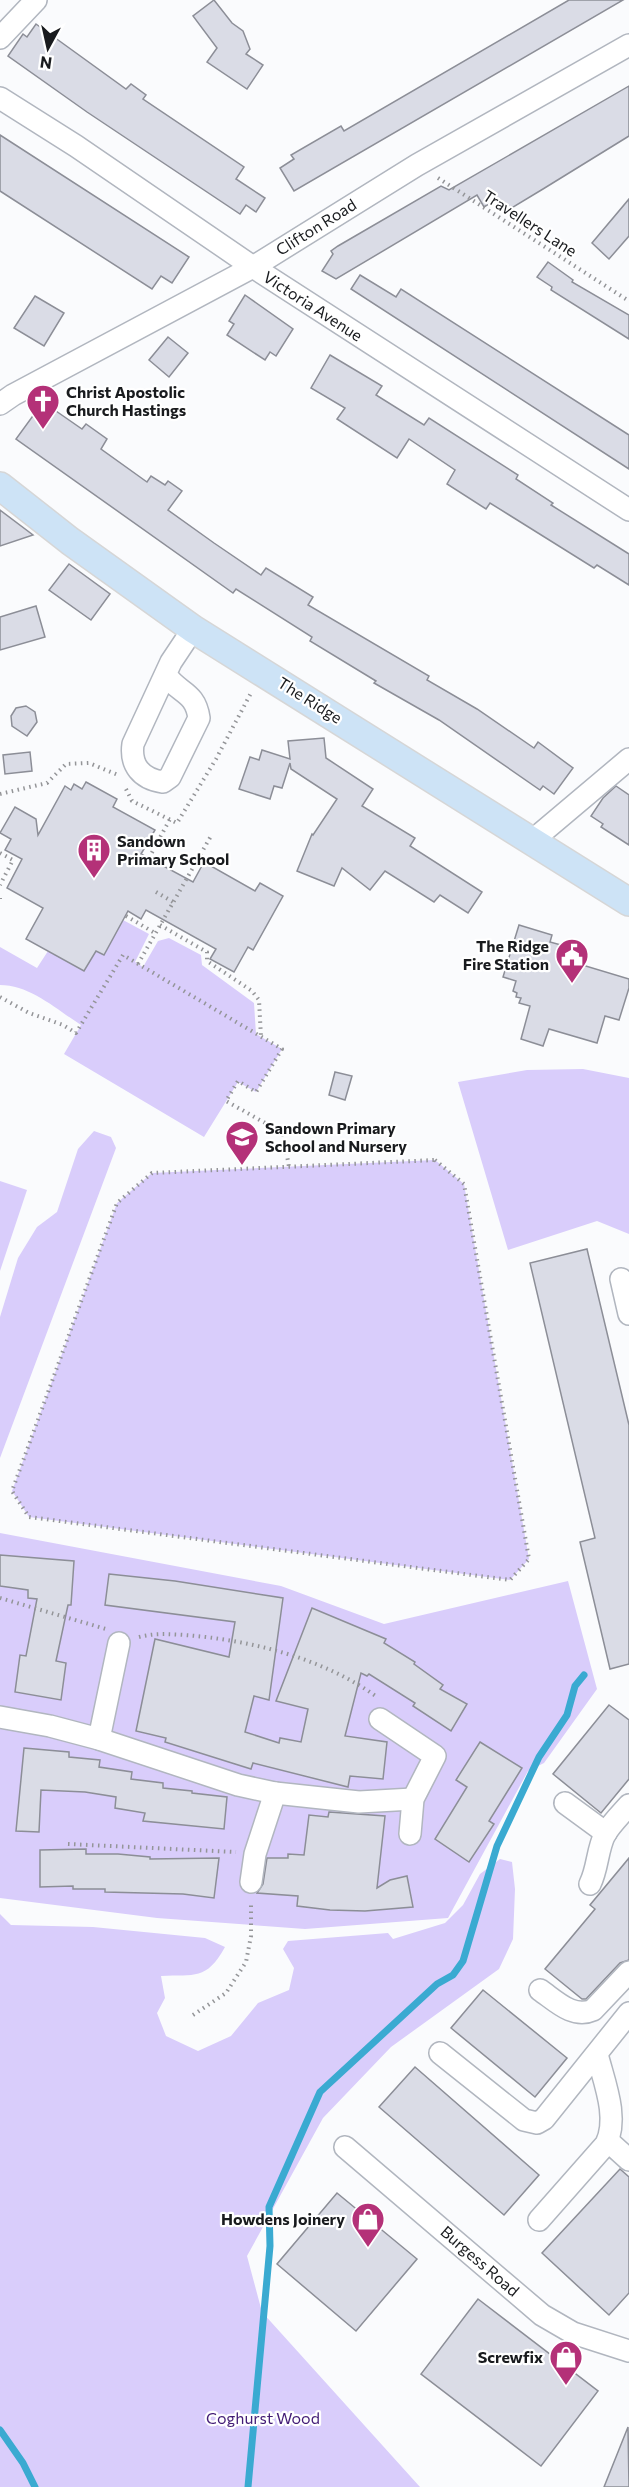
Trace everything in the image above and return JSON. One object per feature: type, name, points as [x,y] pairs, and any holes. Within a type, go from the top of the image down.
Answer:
[{"type":"main road","name":"The Ridge","points":[[0,486],[70,541],[193,628],[629,902]]},
{"type":"street","points":[[0,38],[36,0]]},
{"type":"street","name":"Clifton Road","points":[[0,404],[253,267],[417,165],[629,45]]},
{"type":"street","name":"Victoria Avenue","points":[[0,98],[86,153],[253,267],[629,510]]},
{"type":"street","points":[[166,675],[171,662],[193,628]]},
{"type":"street","points":[[532,840],[629,759]]},
{"type":"street","points":[[621,1280],[629,1314]]},
{"type":"street","points":[[99,1739],[119,1643]]},
{"type":"street","points":[[0,1717],[50,1726],[99,1739],[238,1785],[275,1793],[359,1802],[413,1799]]},
{"type":"street","points":[[380,1719],[435,1756],[413,1799],[410,1834]]},
{"type":"street","points":[[250,1882],[255,1854],[275,1793]]},
{"type":"street","points":[[565,1803],[606,1833]]},
{"type":"street","points":[[590,1884],[606,1833],[629,1805]]},
{"type":"street","points":[[540,1990],[570,2010],[586,2013],[594,2010],[629,1972]]},
{"type":"street","points":[[440,2053],[524,2120],[531,2123],[544,2119],[629,2013]]},
{"type":"street","points":[[540,2220],[608,2141],[612,2124],[601,2049]]},
{"type":"street","points":[[608,2141],[629,2160]]},
{"type":"street","name":"Burgess Road","points":[[345,2147],[542,2315],[573,2333],[629,2351]]},
{"type":"path","name":"Travellers Lane","points":[[417,165],[629,301]]},
{"type":"path","points":[[149,858],[170,819]]},
{"type":"path","points":[[138,964],[211,836]]},
{"type":"path","points":[[0,853],[13,860],[0,885]]},
{"type":"path","points":[[156,892],[173,902]]},
{"type":"path","points":[[126,916],[155,933]]},
{"type":"path","points":[[160,925],[207,952],[207,961],[252,992],[259,1000],[261,1037]]},
{"type":"path","points":[[0,997],[29,1013],[63,1025],[76,1033],[123,955],[282,1049],[256,1092],[238,1082],[226,1101],[283,1133],[289,1167]]},
{"type":"path","points":[[435,1160],[464,1184],[529,1559],[510,1580],[29,1517],[12,1491],[117,1203],[152,1173],[289,1167],[435,1160]]},
{"type":"path","points":[[0,1598],[110,1630],[119,1643],[150,1634],[183,1635],[216,1638],[278,1652],[337,1675],[366,1690],[378,1698],[380,1719]]},
{"type":"path","points":[[68,1844],[255,1854]]},
{"type":"path","points":[[193,2015],[226,1993],[246,1962],[251,1936],[250,1882]]},
{"type":"green space","points":[[123,920],[149,934],[135,962],[143,967],[158,941],[169,938],[201,955],[202,965],[254,1003],[256,1034],[282,1049],[256,1092],[238,1082],[204,1137],[64,1054],[81,1025],[32,993],[0,985],[0,947],[37,968],[48,951],[84,971],[96,951],[104,955]]},
{"type":"green space","points":[[583,1069],[629,1078],[629,1234],[597,1221],[508,1250],[458,1082],[527,1070]]},
{"type":"green space","points":[[94,1131],[111,1137],[116,1148],[0,1458],[0,1317],[18,1258],[37,1227],[57,1212],[78,1149]]},
{"type":"green space","points":[[435,1160],[464,1184],[529,1559],[510,1580],[29,1517],[12,1491],[117,1203],[152,1173]]},
{"type":"green space","points":[[0,1181],[27,1190],[0,1271]]},
{"type":"green space","points":[[0,1533],[281,1586],[384,1624],[568,1581],[597,1689],[544,1763],[528,1771],[448,1918],[305,1929],[157,1918],[0,1898]]},
{"type":"green space","name":"Coghurst Wood","points":[[500,1859],[512,1862],[515,1889],[513,1939],[499,1969],[391,2047],[323,2118],[247,2256],[262,2312],[420,2487],[0,2487],[0,1914],[11,1925],[93,1927],[205,1938],[225,1947],[212,1966],[199,1974],[161,1976],[165,1998],[157,2013],[166,2036],[198,2051],[231,2036],[258,2003],[289,1990],[294,1968],[283,1949],[288,1941],[388,1933],[393,1939],[445,1923],[463,1905],[480,1874]]},
{"type":"building","points":[[214,0],[232,23],[243,31],[250,49],[246,54],[263,65],[247,89],[207,62],[217,48],[193,16]]},
{"type":"building","points":[[569,0],[623,0],[294,191],[280,168],[294,159],[291,155],[341,126],[344,131]]},
{"type":"building","points":[[36,24],[126,89],[131,84],[146,95],[143,99],[244,167],[236,179],[265,198],[256,212],[246,205],[240,214],[87,112],[8,56],[23,34],[27,37]]},
{"type":"building","points":[[629,86],[629,136],[505,212],[497,199],[484,207],[477,195],[336,279],[322,271],[333,254],[331,251],[338,246],[441,186],[449,190]]},
{"type":"building","points":[[0,135],[189,257],[172,283],[161,276],[152,289],[0,191]]},
{"type":"building","points":[[629,199],[629,236],[609,259],[592,243]]},
{"type":"building","points":[[548,262],[573,280],[572,282],[629,315],[629,339],[551,290],[552,287],[537,277]]},
{"type":"building","points":[[360,275],[396,297],[401,289],[629,435],[629,469],[351,289]]},
{"type":"building","points":[[245,295],[293,329],[276,356],[270,352],[265,360],[227,335],[234,324],[229,321]]},
{"type":"building","points":[[35,296],[64,313],[44,346],[14,328]]},
{"type":"building","points":[[168,337],[188,353],[169,377],[149,360]]},
{"type":"building","points":[[330,355],[382,386],[376,395],[424,425],[429,418],[518,475],[516,479],[553,503],[551,505],[629,554],[629,585],[597,565],[594,568],[490,503],[486,509],[447,484],[455,470],[409,439],[397,458],[337,419],[345,408],[311,388]]},
{"type":"building","points":[[43,402],[82,429],[86,424],[107,439],[101,449],[147,482],[151,476],[165,485],[168,481],[182,491],[168,510],[214,543],[261,575],[266,568],[313,597],[308,605],[429,676],[427,680],[477,709],[534,748],[538,742],[573,768],[554,794],[543,786],[540,790],[439,720],[374,683],[376,681],[310,641],[312,637],[236,589],[233,593],[16,439]]},
{"type":"building","points":[[0,510],[33,535],[0,546]]},
{"type":"building","points":[[69,564],[110,594],[91,620],[49,590]]},
{"type":"building","points":[[36,606],[45,637],[0,650],[0,617]]},
{"type":"building","points":[[26,706],[35,712],[37,722],[27,736],[12,726],[11,716],[16,708]]},
{"type":"building","points":[[324,738],[326,758],[373,789],[362,806],[415,838],[410,846],[482,892],[468,913],[440,895],[434,902],[385,871],[370,890],[342,868],[334,886],[297,871],[312,834],[337,799],[291,769],[290,763],[282,788],[274,786],[270,799],[239,789],[250,757],[259,760],[262,750],[290,759],[288,741]]},
{"type":"building","points":[[30,752],[32,771],[5,774],[3,755]]},
{"type":"building","name":"Sandown Primary School","points":[[86,782],[117,799],[113,807],[155,830],[141,854],[193,882],[204,862],[255,891],[260,883],[283,896],[253,950],[248,947],[234,972],[210,959],[216,949],[146,910],[141,919],[128,911],[104,955],[96,951],[84,971],[26,939],[43,908],[7,888],[22,859],[5,850],[11,839],[0,833],[15,807],[36,819],[38,835],[65,786],[71,790],[74,784],[82,789]]},
{"type":"building","points":[[616,786],[629,795],[629,845],[601,827],[603,824],[591,816],[603,798]]},
{"type":"building","name":"The Ridge Fire Station","points":[[519,925],[552,935],[550,942],[572,948],[569,961],[629,979],[629,988],[619,1020],[605,1016],[597,1043],[549,1029],[543,1046],[521,1039],[530,1006],[519,1003],[521,998],[516,997],[517,993],[513,991],[516,981],[503,977]]},
{"type":"building","points":[[335,1072],[352,1076],[345,1100],[329,1095]]},
{"type":"building","points":[[587,1249],[629,1425],[629,1664],[610,1669],[580,1542],[595,1538],[530,1263]]},
{"type":"building","points":[[0,1555],[74,1561],[71,1605],[68,1605],[56,1661],[66,1663],[61,1700],[15,1692],[20,1655],[26,1656],[37,1599],[28,1598],[28,1590],[0,1586]]},
{"type":"building","points":[[109,1574],[175,1581],[283,1598],[269,1700],[254,1696],[245,1732],[279,1743],[280,1738],[301,1742],[308,1709],[276,1701],[312,1608],[386,1639],[384,1643],[415,1662],[414,1664],[443,1685],[440,1689],[467,1704],[451,1731],[413,1706],[415,1703],[369,1674],[367,1676],[361,1673],[345,1736],[387,1742],[383,1779],[350,1776],[348,1787],[253,1763],[251,1769],[165,1742],[166,1738],[136,1731],[155,1639],[229,1657],[235,1622],[105,1605]]},
{"type":"building","points":[[609,1705],[629,1720],[629,1779],[601,1813],[553,1774]]},
{"type":"building","points":[[480,1742],[522,1768],[489,1821],[494,1824],[469,1862],[435,1839],[467,1787],[456,1780]]},
{"type":"building","points":[[24,1748],[69,1752],[69,1757],[100,1760],[99,1767],[132,1772],[131,1779],[163,1783],[163,1788],[227,1797],[224,1829],[143,1821],[145,1813],[115,1808],[116,1797],[85,1792],[41,1790],[39,1832],[16,1831]]},
{"type":"building","points":[[329,1812],[385,1816],[377,1888],[390,1880],[407,1876],[413,1907],[365,1911],[330,1910],[297,1906],[298,1896],[257,1893],[263,1884],[267,1858],[288,1858],[288,1854],[304,1855],[309,1815],[328,1817]]},
{"type":"building","points":[[86,1849],[86,1854],[118,1854],[150,1857],[150,1859],[219,1858],[214,1898],[183,1894],[105,1892],[105,1889],[73,1889],[73,1886],[40,1887],[40,1850]]},
{"type":"building","points":[[629,1858],[629,1960],[620,1963],[586,1999],[582,1999],[545,1969],[595,1909],[590,1905]]},
{"type":"building","points":[[483,1990],[567,2058],[535,2097],[451,2028]]},
{"type":"building","points":[[415,2067],[539,2175],[504,2215],[379,2107]]},
{"type":"building","points":[[620,2169],[629,2177],[629,2293],[609,2315],[542,2253]]},
{"type":"building","points":[[337,2193],[417,2259],[356,2331],[277,2264]]},
{"type":"building","points":[[478,2299],[598,2391],[541,2466],[421,2374]]},
{"type":"building","points":[[628,2427],[629,2487],[604,2487]]},
{"type":"waterway","points":[[248,2487],[270,2246],[269,2207],[320,2092],[437,1984],[453,1975],[463,1961],[497,1846],[539,1757],[567,1715],[575,1686],[584,1675]]},
{"type":"waterway","points":[[0,2430],[23,2463],[35,2487]]},
{"type":"place","name":"Christ Apostolic Church Hastings","points":[[43,430]]},
{"type":"place","name":"Sandown Primary School","points":[[94,879]]},
{"type":"place","name":"The Ridge Fire Station","points":[[572,984]]},
{"type":"place","name":"Sandown Primary School and Nursery","points":[[242,1166]]},
{"type":"place","name":"Howdens Joinery","points":[[368,2248]]},
{"type":"place","name":"Screwfix","points":[[566,2386]]}]
